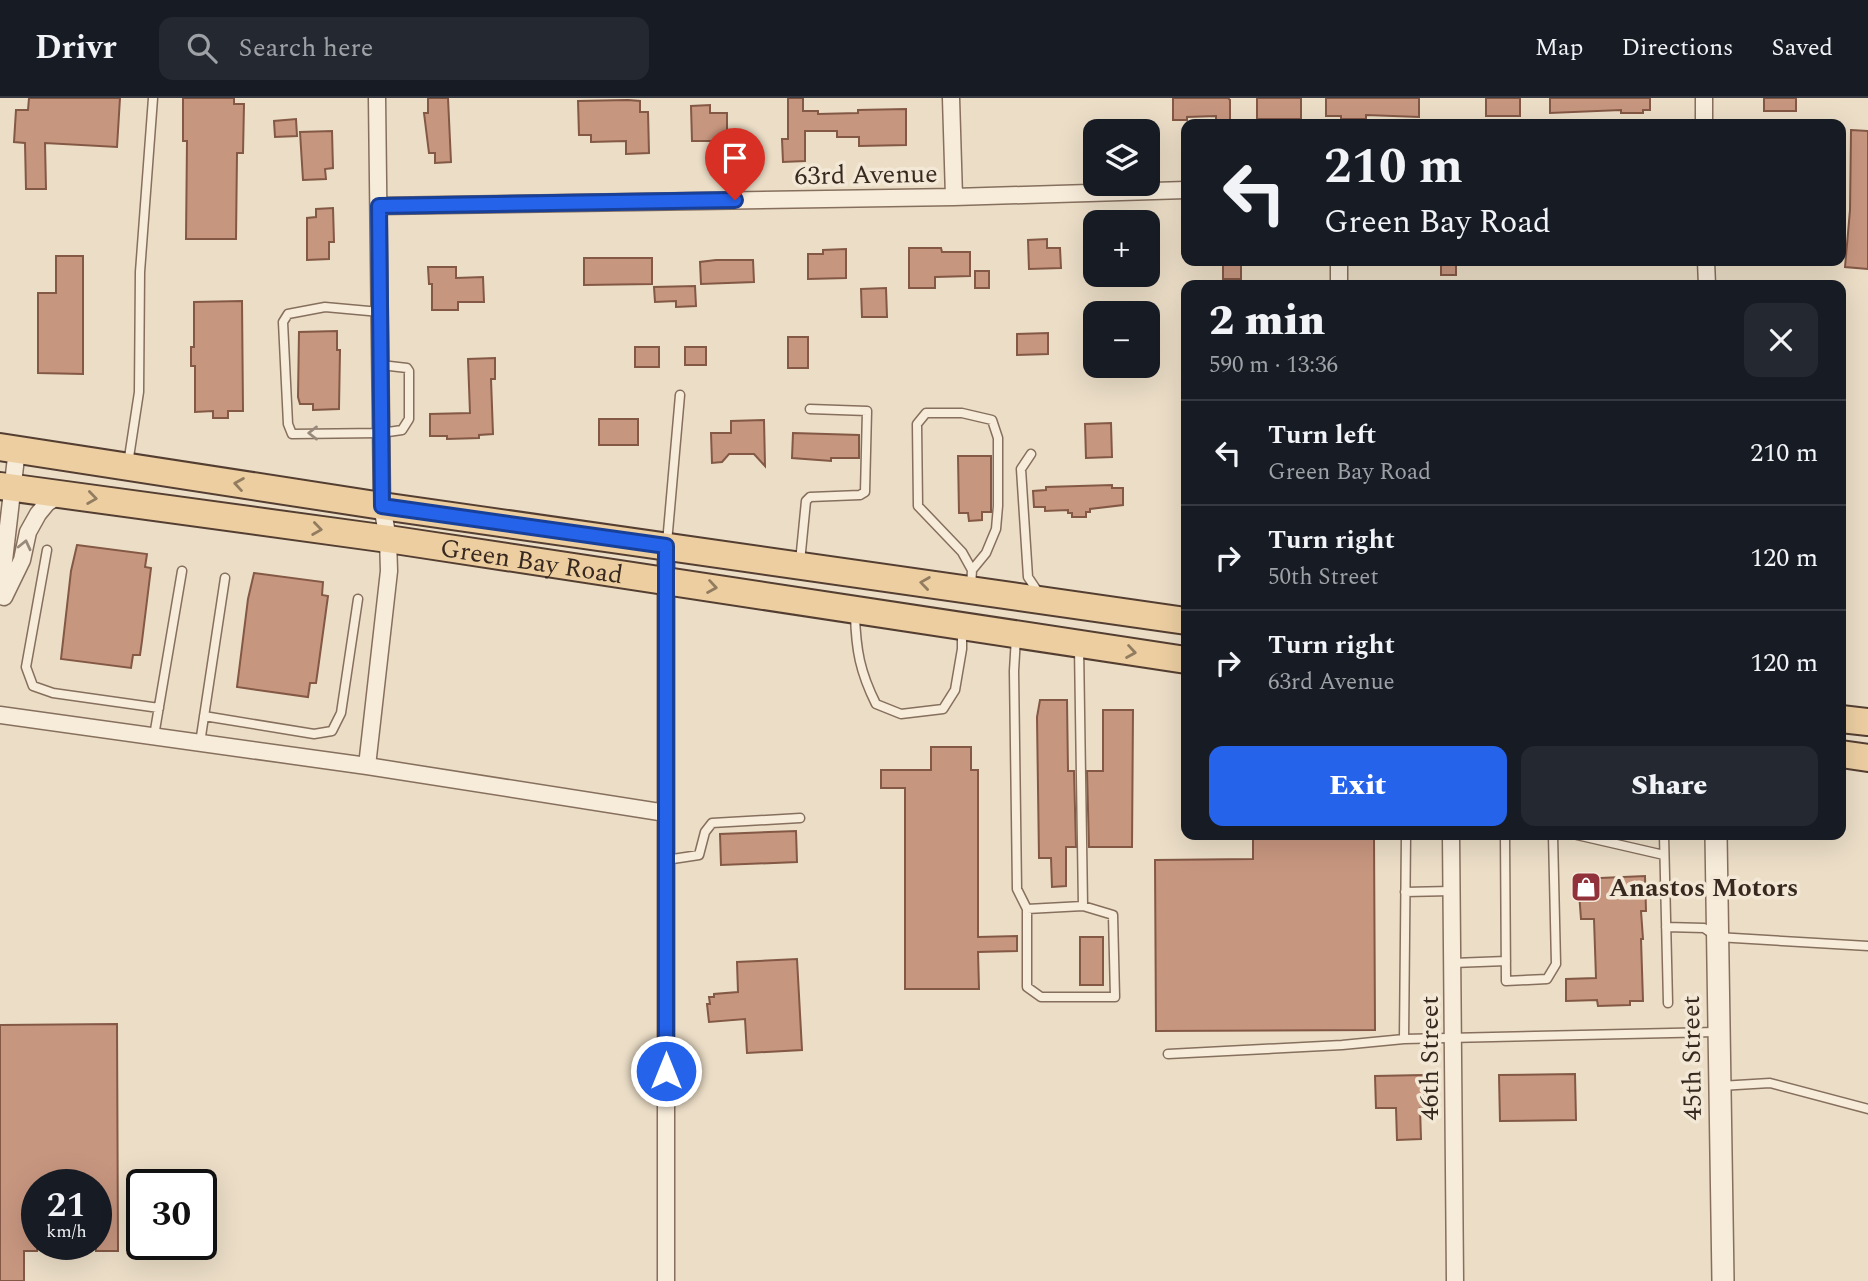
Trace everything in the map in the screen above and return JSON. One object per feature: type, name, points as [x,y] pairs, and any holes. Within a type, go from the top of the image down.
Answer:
[{"type":"main road","name":"Green Bay Road","points":[[9,448],[382,506],[800,565],[971,580],[1044,600],[1181,620]]},
{"type":"main road","name":"Green Bay Road","points":[[6,486],[666,580],[1181,659]]},
{"type":"main road","points":[[1846,720],[1868,722]]},
{"type":"main road","points":[[1846,755],[1868,758]]},
{"type":"street","points":[[368,766],[389,571],[382,506],[377,98]]},
{"type":"street","points":[[951,98],[954,197]]},
{"type":"street","points":[[1704,98],[1704,119]]},
{"type":"street","name":"63rd Avenue","points":[[379,206],[954,197],[1181,190]]},
{"type":"street","points":[[0,595],[9,448]]},
{"type":"street","points":[[0,605],[22,560],[28,532],[47,503],[61,494]]},
{"type":"street","points":[[666,546],[666,1281]]},
{"type":"street","points":[[0,715],[368,766],[666,813]]},
{"type":"street","name":"46th Street","points":[[1451,840],[1455,1281]]},
{"type":"street","name":"45th Street","points":[[1716,840],[1723,1281]]},
{"type":"lane","points":[[127,467],[139,392],[140,272],[153,98]]},
{"type":"lane","points":[[380,312],[325,307],[288,314],[283,322],[288,424],[292,434],[381,433],[402,430],[409,419],[409,371],[407,368],[381,365]]},
{"type":"lane","points":[[666,546],[680,395]]},
{"type":"lane","points":[[800,565],[806,501],[810,497],[860,495],[865,492],[867,411],[810,409]]},
{"type":"lane","points":[[926,413],[962,413],[992,420],[998,438],[996,529],[971,580],[962,552],[918,506],[918,424],[926,413]]},
{"type":"lane","points":[[1031,454],[1021,469],[1028,577],[1044,600]]},
{"type":"lane","points":[[47,550],[26,667],[33,686],[53,693],[159,708]]},
{"type":"lane","points":[[155,737],[182,571]]},
{"type":"lane","points":[[200,743],[225,578]]},
{"type":"lane","points":[[204,716],[314,734],[332,731],[341,713],[358,599]]},
{"type":"lane","points":[[855,609],[856,647],[863,678],[876,704],[901,714],[943,709],[955,690],[962,649],[962,626]]},
{"type":"lane","points":[[1016,634],[1014,671],[1017,889],[1027,909],[1027,988],[1041,997],[1115,997],[1113,915],[1083,906],[1027,909]]},
{"type":"lane","points":[[1079,644],[1083,906]]},
{"type":"lane","points":[[666,860],[699,855],[705,832],[712,823],[800,818]]},
{"type":"lane","points":[[1404,1039],[1406,840]]},
{"type":"lane","points":[[1505,840],[1506,981],[1547,979],[1556,964],[1553,840]]},
{"type":"lane","points":[[1599,840],[1664,855]]},
{"type":"lane","points":[[1664,840],[1668,1003]]},
{"type":"lane","points":[[1405,892],[1452,891]]},
{"type":"lane","points":[[1666,927],[1704,928],[1717,937],[1868,946]]},
{"type":"lane","points":[[1453,963],[1506,961]]},
{"type":"lane","points":[[1168,1054],[1453,1037],[1719,1032]]},
{"type":"lane","points":[[1720,1086],[1770,1083],[1868,1109]]},
{"type":"building","points":[[29,98],[120,98],[117,147],[45,143],[46,189],[26,189],[25,143],[14,142],[16,110],[28,110]]},
{"type":"building","points":[[183,98],[234,98],[234,104],[244,104],[243,153],[237,153],[236,239],[186,239],[187,141],[183,141]]},
{"type":"building","points":[[428,98],[448,98],[451,162],[435,163],[435,153],[429,153],[424,113],[428,113]]},
{"type":"building","points":[[788,98],[803,98],[803,111],[818,111],[818,114],[906,109],[906,145],[859,146],[859,137],[837,137],[837,131],[805,131],[805,161],[783,162],[782,139],[788,139]]},
{"type":"building","points":[[1173,98],[1230,100],[1230,119],[1216,119],[1216,116],[1173,120]]},
{"type":"building","points":[[1257,98],[1301,98],[1301,119],[1257,119]]},
{"type":"building","points":[[1326,98],[1419,98],[1419,117],[1366,115],[1366,119],[1341,119],[1341,116],[1326,116]]},
{"type":"building","points":[[1486,98],[1520,98],[1520,116],[1486,116]]},
{"type":"building","points":[[1550,98],[1650,98],[1650,110],[1643,110],[1643,113],[1621,113],[1621,110],[1550,113]]},
{"type":"building","points":[[1764,98],[1796,98],[1796,111],[1764,111]]},
{"type":"building","points":[[578,101],[640,101],[640,112],[648,112],[649,153],[626,154],[626,141],[591,142],[591,135],[579,135]]},
{"type":"building","points":[[710,105],[710,113],[727,113],[727,136],[718,137],[718,141],[692,141],[691,106]]},
{"type":"building","points":[[296,119],[297,136],[275,137],[274,121]]},
{"type":"building","points":[[1851,130],[1868,131],[1868,269],[1845,267],[1850,210]]},
{"type":"building","points":[[332,131],[333,168],[325,169],[326,179],[303,180],[300,132]]},
{"type":"building","points":[[333,208],[334,242],[329,242],[329,259],[307,260],[307,218],[316,217],[316,209]]},
{"type":"building","points":[[1047,239],[1047,248],[1060,248],[1061,268],[1029,269],[1028,240]]},
{"type":"building","points":[[909,248],[970,252],[970,276],[935,277],[935,288],[909,288]]},
{"type":"building","points":[[846,249],[846,278],[808,279],[808,254]]},
{"type":"building","points":[[56,256],[83,256],[83,374],[38,373],[38,293],[56,293]]},
{"type":"building","points":[[584,258],[652,258],[652,284],[584,285]]},
{"type":"building","points":[[753,260],[754,282],[701,284],[700,262]]},
{"type":"building","points":[[1223,266],[1241,266],[1241,279],[1223,279]]},
{"type":"building","points":[[1441,266],[1456,266],[1456,275],[1441,275]]},
{"type":"building","points":[[428,267],[456,267],[456,278],[483,277],[484,302],[458,302],[458,310],[432,310],[432,284],[429,284]]},
{"type":"building","points":[[975,271],[989,271],[989,288],[975,288]]},
{"type":"building","points":[[695,286],[696,306],[676,307],[676,301],[655,302],[654,287]]},
{"type":"building","points":[[886,288],[887,317],[862,317],[861,289]]},
{"type":"building","points":[[242,301],[243,411],[228,411],[228,418],[213,418],[213,411],[195,412],[195,366],[191,366],[191,347],[194,347],[194,302]]},
{"type":"building","points":[[337,331],[337,350],[340,350],[339,409],[313,410],[313,404],[300,404],[298,397],[299,332]]},
{"type":"building","points":[[1048,333],[1048,354],[1017,355],[1017,334]]},
{"type":"building","points":[[788,337],[808,337],[808,368],[788,368]]},
{"type":"building","points":[[635,347],[659,347],[659,367],[635,367]]},
{"type":"building","points":[[685,347],[706,347],[706,365],[685,365]]},
{"type":"building","points":[[495,358],[495,379],[491,379],[493,434],[479,435],[479,438],[447,439],[447,436],[430,436],[430,414],[470,413],[468,359]]},
{"type":"building","points":[[599,419],[638,419],[638,445],[599,445]]},
{"type":"building","points":[[764,420],[765,466],[754,454],[729,454],[722,462],[712,463],[711,433],[731,433],[731,421]]},
{"type":"building","points":[[1111,423],[1112,457],[1086,458],[1085,424]]},
{"type":"building","points":[[793,433],[859,435],[859,458],[831,458],[831,461],[792,458]]},
{"type":"building","points":[[958,456],[991,456],[991,512],[982,512],[982,520],[969,521],[968,513],[959,513]]},
{"type":"building","points":[[1112,485],[1112,488],[1123,488],[1123,505],[1090,509],[1090,512],[1086,512],[1086,517],[1072,517],[1068,510],[1045,511],[1045,507],[1034,507],[1033,491],[1046,490],[1046,487]]},
{"type":"building","points":[[77,545],[147,554],[145,567],[151,568],[142,641],[140,655],[133,655],[131,668],[61,659],[71,571]]},
{"type":"building","points":[[254,573],[323,582],[322,595],[328,596],[316,683],[310,683],[308,697],[237,687]]},
{"type":"building","points":[[1040,700],[1067,700],[1068,771],[1074,771],[1076,847],[1066,847],[1066,886],[1052,887],[1051,858],[1039,858],[1037,717]]},
{"type":"building","points":[[1103,710],[1133,710],[1132,847],[1089,847],[1087,771],[1103,771]]},
{"type":"building","points":[[931,747],[971,747],[971,770],[978,770],[978,937],[1017,936],[1017,951],[978,952],[979,989],[905,989],[905,788],[881,788],[881,770],[931,770]]},
{"type":"building","points":[[796,831],[797,862],[721,865],[720,834]]},
{"type":"building","points":[[1253,840],[1374,840],[1375,1030],[1156,1031],[1155,860],[1253,859]]},
{"type":"building","points":[[1645,876],[1646,911],[1641,911],[1643,1001],[1630,1001],[1630,1005],[1598,1006],[1597,1000],[1566,1001],[1566,979],[1596,978],[1594,919],[1581,919],[1578,879]]},
{"type":"building","points":[[1080,937],[1103,937],[1103,985],[1080,985]]},
{"type":"building","points":[[797,959],[802,1050],[747,1053],[745,1019],[709,1022],[709,997],[714,997],[714,994],[738,992],[737,962]]},
{"type":"building","points":[[117,1024],[118,1251],[112,1251],[112,1169],[21,1169],[21,1260],[24,1260],[24,1281],[0,1281],[0,1025]]},
{"type":"building","points":[[1575,1074],[1576,1120],[1500,1121],[1499,1075]]},
{"type":"building","points":[[1423,1075],[1421,1139],[1397,1140],[1396,1108],[1376,1108],[1375,1076]]},
{"type":"place","name":"Anastos Motors","points":[[1586,887]]},
{"type":"route","points":[[666,1071],[666,546],[382,506],[379,206],[735,200]]}]
